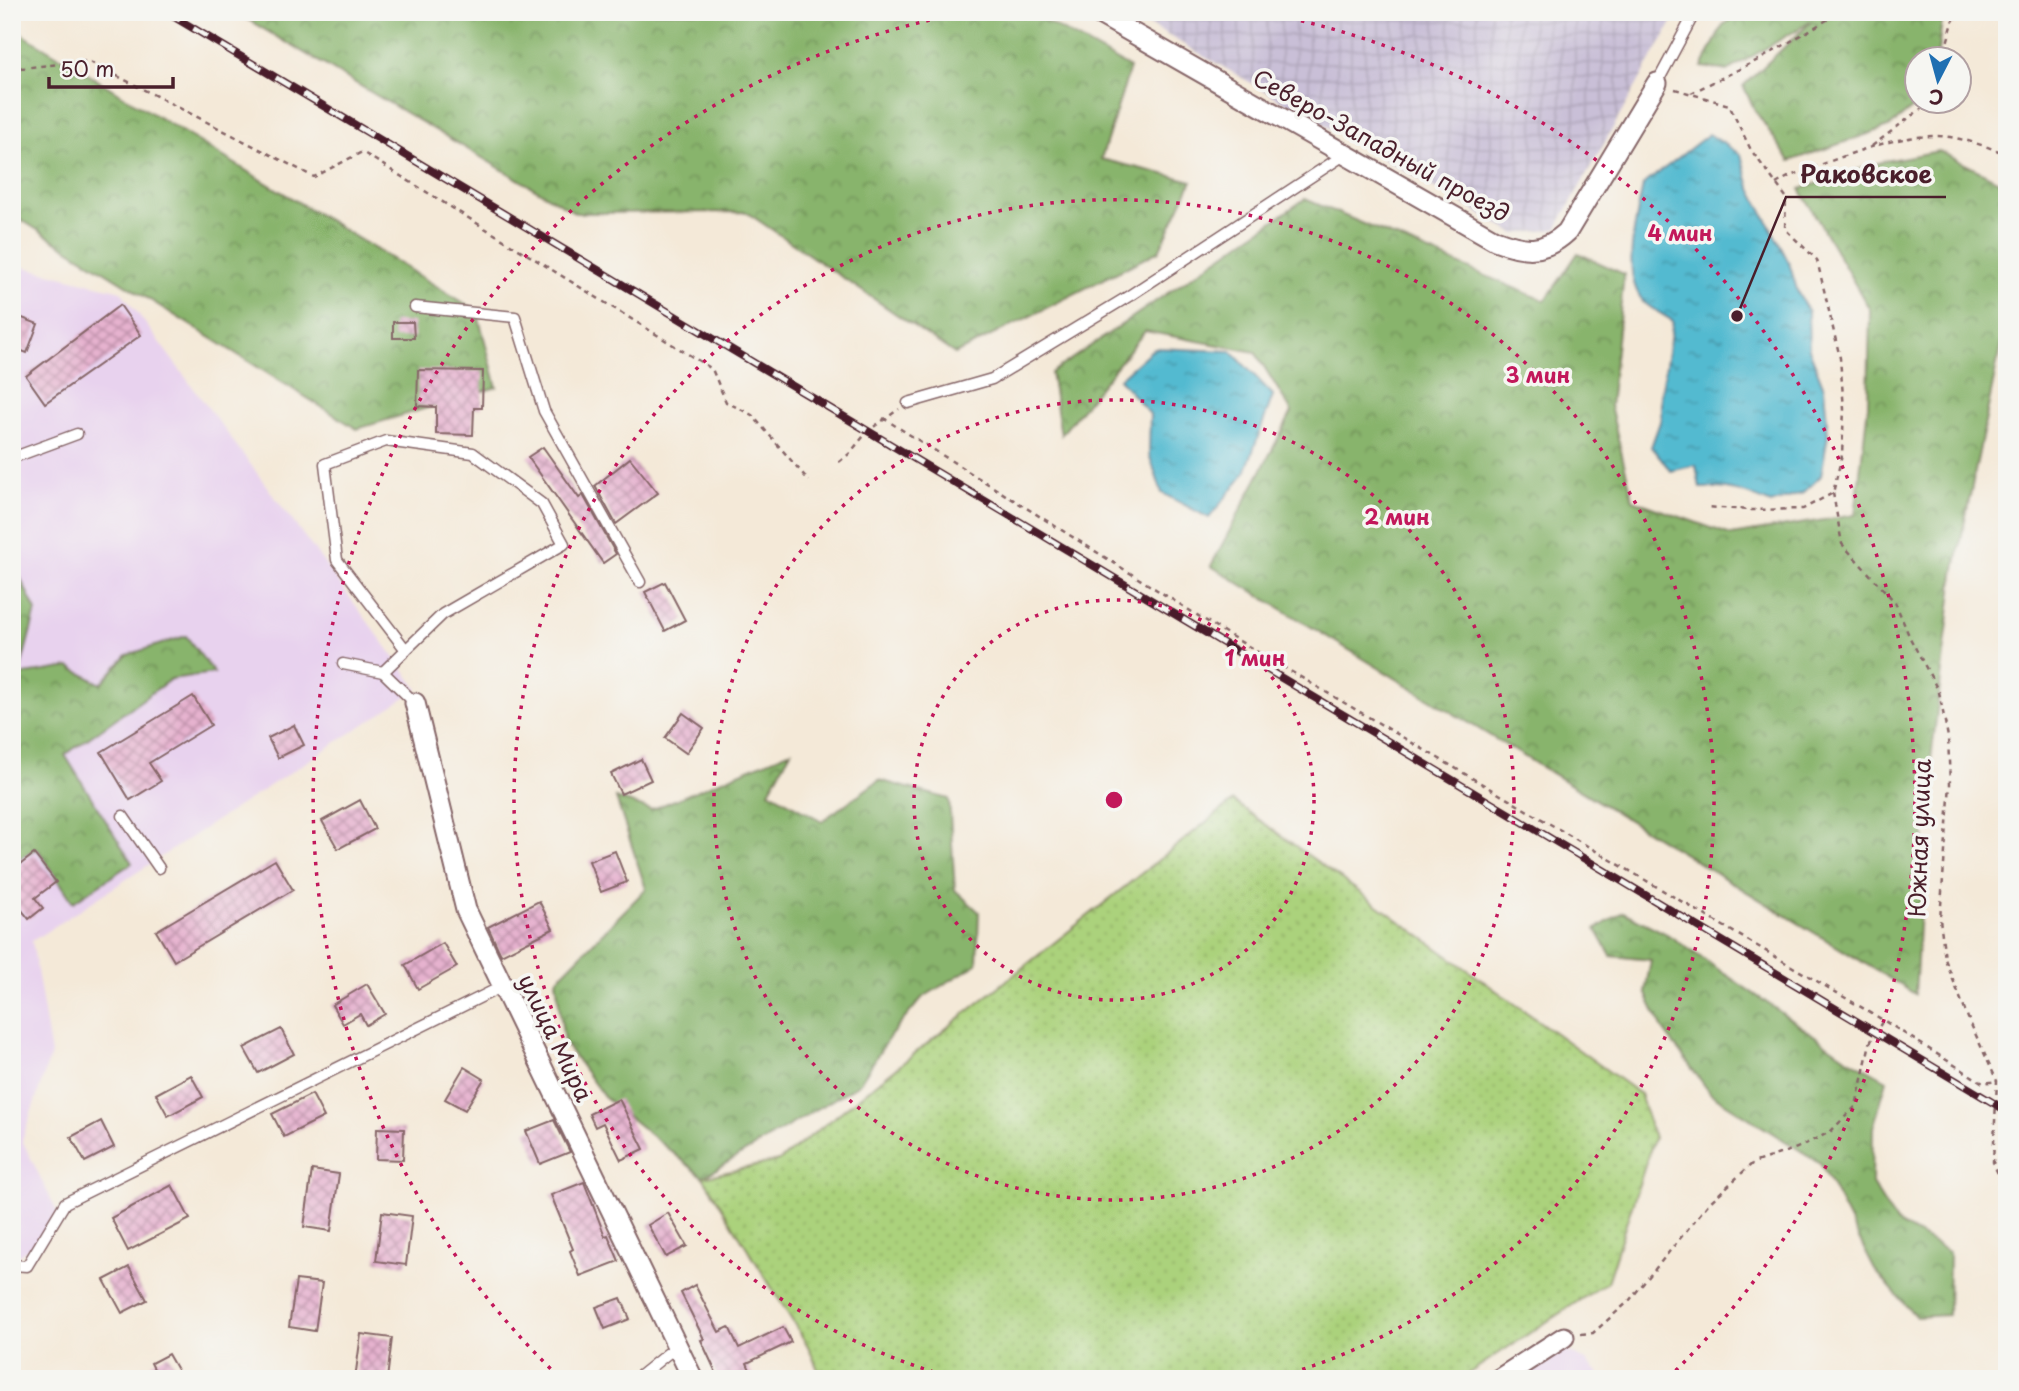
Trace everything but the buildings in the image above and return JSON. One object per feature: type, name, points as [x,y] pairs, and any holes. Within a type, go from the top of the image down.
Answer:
[{"type":"street","name":"Северо-Западный проезд","points":[[1096,12],[1495,240],[1520,248],[1542,248],[1554,244],[1567,232],[1657,83]]},
{"type":"street","name":"улица Мира","points":[[415,703],[466,910],[693,1379]]},
{"type":"street","points":[[1499,1379],[1564,1337]]},
{"type":"lane","points":[[1657,83],[1695,12]]},
{"type":"lane","points":[[908,403],[992,379],[1129,296],[1344,155]]},
{"type":"lane","points":[[415,307],[515,317],[544,411],[640,582]]},
{"type":"lane","points":[[12,458],[76,434]]},
{"type":"lane","points":[[383,672],[406,650],[443,614],[564,544],[542,504],[474,453],[386,441],[325,464],[337,559],[406,650]]},
{"type":"lane","points":[[343,664],[383,672],[415,703]]},
{"type":"lane","points":[[123,816],[159,868]]},
{"type":"lane","points":[[12,1265],[27,1266],[65,1203],[503,986]]},
{"type":"lane","points":[[636,1379],[677,1346]]},
{"type":"path","points":[[1691,93],[1764,57],[1832,17],[1850,12]]},
{"type":"path","points":[[1946,46],[1954,19],[1962,12]]},
{"type":"path","points":[[12,62],[22,68],[88,61],[314,177],[362,152],[712,369],[726,402],[752,415],[809,481]]},
{"type":"path","points":[[1657,83],[1729,105],[1751,150],[1786,197],[1785,229],[1817,260],[1840,358],[1844,410],[1842,455],[1833,494],[1803,509],[1706,507]]},
{"type":"path","points":[[1868,149],[1912,116]]},
{"type":"path","points":[[1776,184],[1790,176],[1896,140],[1938,136],[1980,144],[2007,154]]},
{"type":"path","points":[[839,462],[883,418],[908,403]]},
{"type":"path","points":[[883,418],[1224,632],[1883,1020],[1983,1083],[1997,1081],[1993,1162],[2007,1195]]},
{"type":"path","name":"Южная улица","points":[[1833,494],[1842,544],[1895,602],[1910,638],[1939,692],[1948,737],[1950,784],[1945,841],[1946,868],[1940,919],[1945,959],[1997,1081]]},
{"type":"path","points":[[1564,1337],[1593,1333],[1629,1301],[1709,1203],[1753,1163],[1797,1148],[1830,1132],[1856,1106],[1870,1044],[1883,1020]]},
{"type":"shaded area","points":[[1127,12],[1678,12],[1556,229],[1515,234]]},
{"type":"shaded area","points":[[12,264],[121,291],[418,689],[32,941],[51,1054],[22,1140],[62,1222],[12,1261]]},
{"type":"shaded area","points":[[1564,1349],[1586,1361],[1604,1379],[1519,1379]]},
{"type":"green space","points":[[235,12],[1029,12],[1130,68],[1101,159],[1192,181],[1159,251],[955,354],[746,212],[576,213]]},
{"type":"green space","points":[[1743,12],[1943,12],[1939,46],[1904,46],[1904,115],[1891,126],[1790,161],[1756,112],[1743,86],[1812,21],[1727,71],[1702,67],[1723,25]]},
{"type":"green space","points":[[12,28],[477,311],[497,387],[357,429],[12,214]]},
{"type":"green space","points":[[1939,151],[2007,185],[2007,315],[1954,574],[1927,792],[1915,994],[1211,566],[1292,412],[1255,352],[1145,331],[1061,435],[1051,373],[1305,199],[1545,301],[1578,253],[1624,274],[1610,406],[1633,500],[1731,535],[1855,515],[1868,405],[1870,310],[1800,189],[1885,161]]},
{"type":"green space","points":[[12,575],[19,575],[36,611],[19,675],[70,667],[101,684],[127,655],[186,636],[214,673],[171,679],[65,755],[132,863],[73,902],[37,848],[12,863]]},
{"type":"green space","points":[[791,751],[769,791],[822,821],[879,780],[949,799],[955,890],[979,912],[977,964],[922,998],[890,1036],[859,1084],[703,1177],[604,1097],[564,1042],[556,980],[646,889],[616,798],[651,810]]},
{"type":"green space","points":[[1233,801],[1640,1094],[1654,1138],[1607,1282],[1460,1379],[822,1379],[808,1346],[703,1177],[779,1161]]},
{"type":"green space","points":[[1623,912],[1667,934],[1844,1056],[1887,1080],[1873,1128],[1872,1184],[1896,1222],[1949,1252],[1948,1315],[1916,1317],[1875,1270],[1820,1163],[1711,1094],[1664,1031],[1645,992],[1651,960],[1611,956],[1596,929]]},
{"type":"water","points":[[1709,134],[1741,155],[1750,187],[1789,263],[1798,293],[1808,312],[1809,349],[1824,388],[1828,435],[1821,476],[1803,493],[1771,504],[1737,491],[1700,488],[1696,465],[1671,471],[1651,447],[1661,419],[1661,395],[1673,321],[1645,303],[1637,292],[1631,262],[1637,214],[1643,185]]},
{"type":"water","points":[[1154,348],[1231,351],[1273,395],[1245,473],[1209,518],[1162,493],[1149,454],[1150,414],[1119,379]]},
{"type":"railway","points":[[166,12],[2007,1111]]},
{"type":"place","name":"Раковское","points":[[1737,316]]}]
